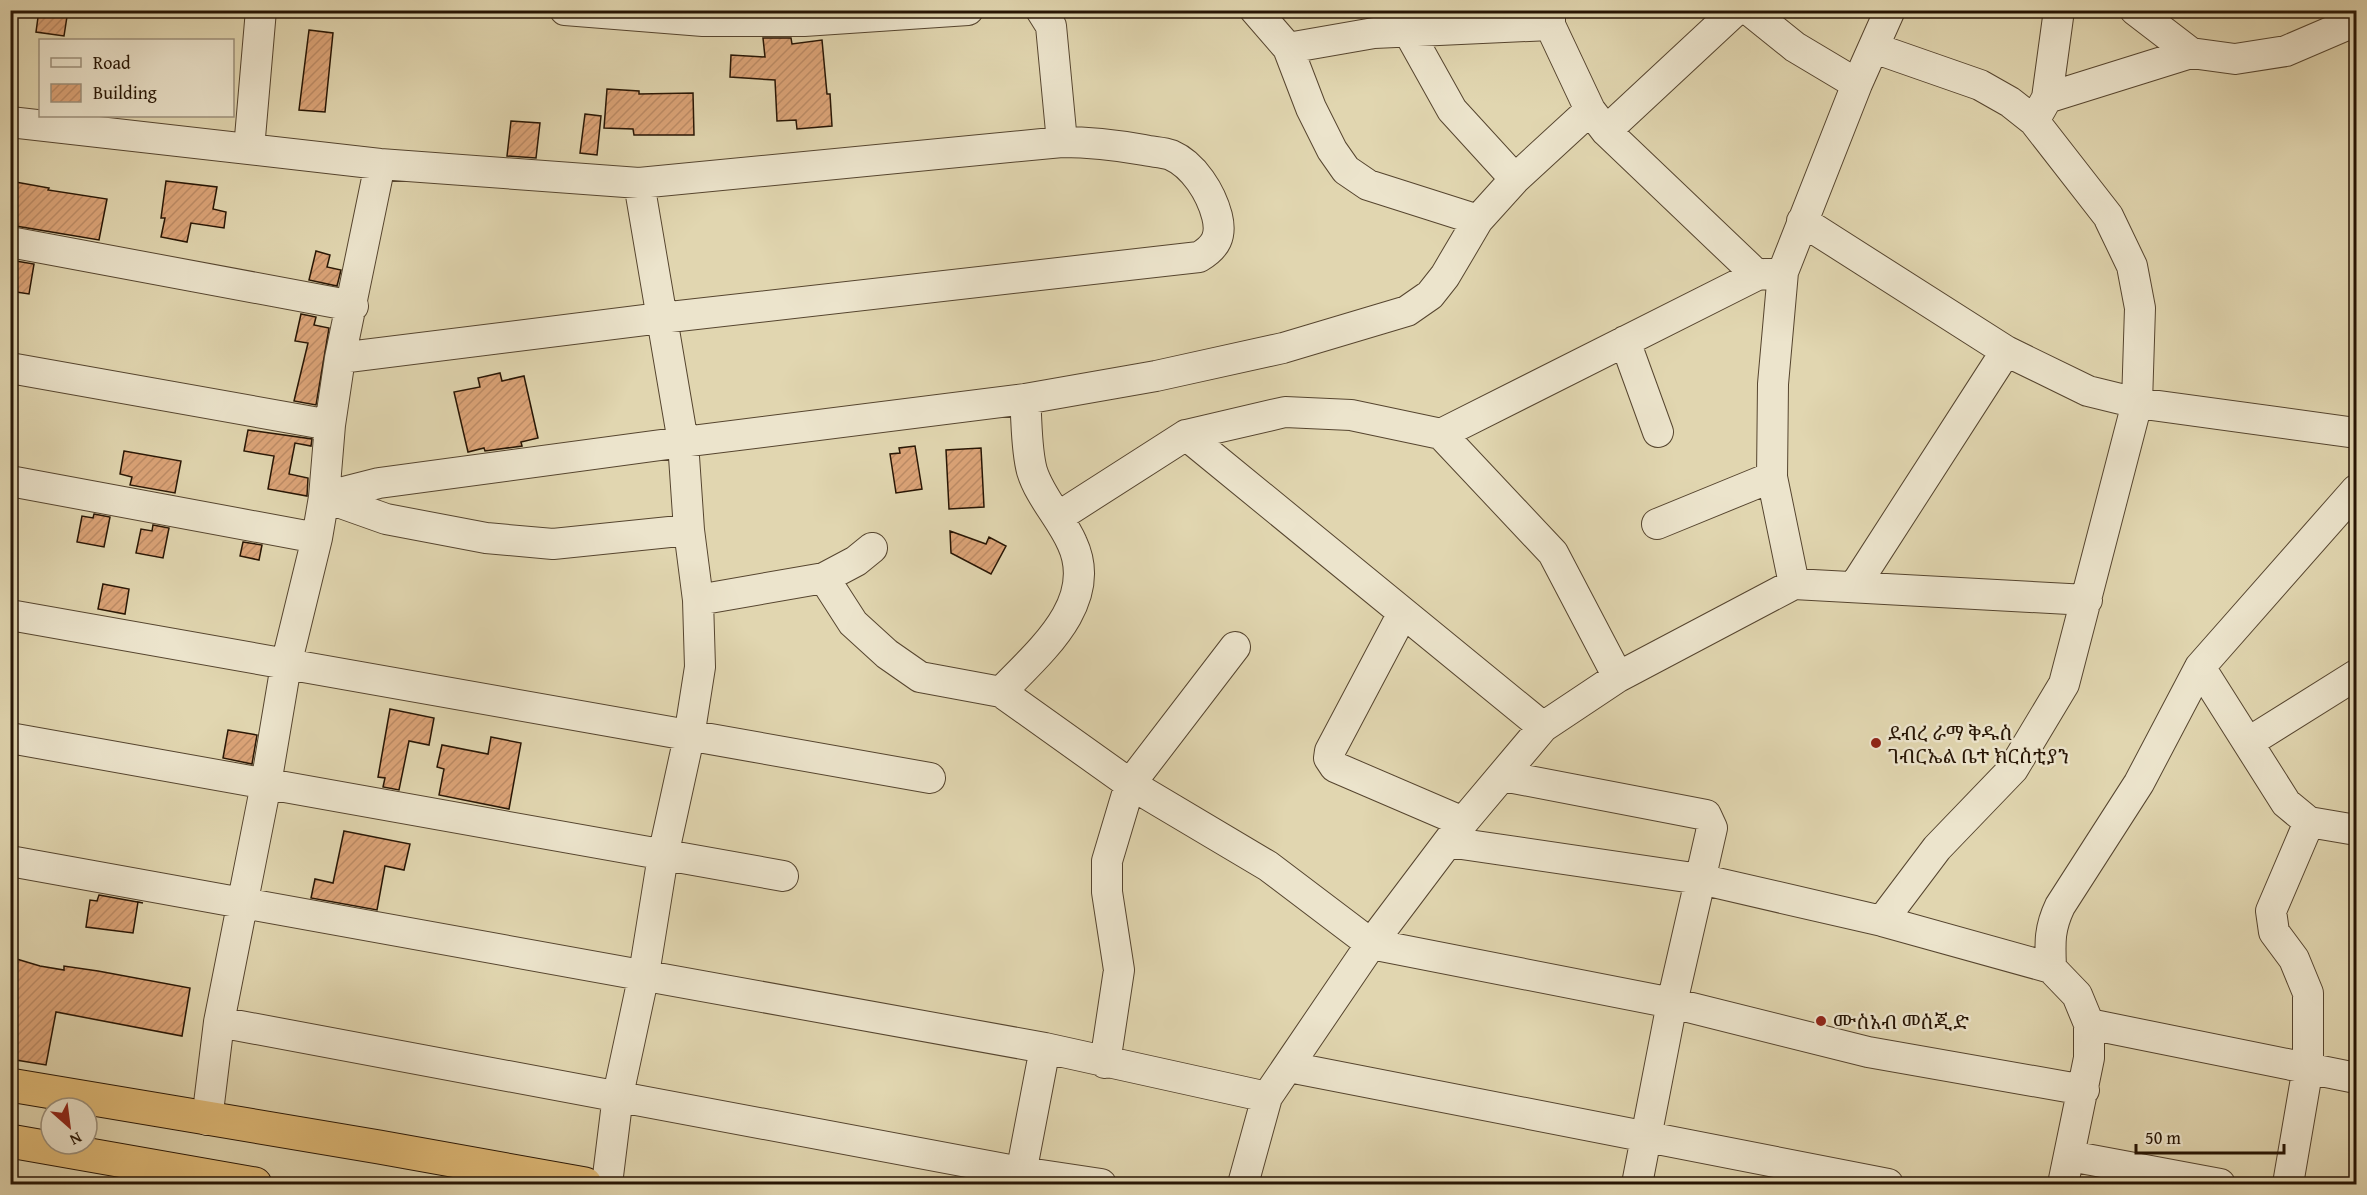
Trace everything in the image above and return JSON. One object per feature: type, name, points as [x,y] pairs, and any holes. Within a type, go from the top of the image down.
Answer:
[{"type":"highway","points":[[10,1085],[207,1120],[379,1147],[585,1185]]},
{"type":"highway","points":[[10,1141],[190,1179],[255,1185]]},
{"type":"street","points":[[249,149],[261,10]]},
{"type":"street","points":[[565,10],[703,21],[968,10]]},
{"type":"street","points":[[1041,10],[1051,26],[1062,142]]},
{"type":"street","points":[[1255,10],[1288,48],[1311,108],[1332,150],[1346,170],[1368,185],[1478,220]]},
{"type":"street","points":[[324,497],[379,483],[1025,399],[1156,376],[1283,348],[1407,311],[1430,295],[1478,220],[1515,179],[1598,121],[1736,10]]},
{"type":"street","points":[[1749,10],[1795,47],[1857,84]]},
{"type":"street","points":[[1794,584],[1772,477],[1773,384],[1770,274],[1802,221],[1857,84],[1890,10]]},
{"type":"street","points":[[1882,921],[1937,848],[2013,769],[2064,684],[2136,403],[2140,308],[2132,266],[2108,216],[2041,110],[2059,10]]},
{"type":"street","points":[[2135,10],[2191,53]]},
{"type":"street","points":[[1288,48],[1376,22],[1409,33],[1550,18],[1598,121],[1770,274]]},
{"type":"street","points":[[1874,48],[1980,85],[2010,102],[2041,110],[2191,53],[2235,59],[2286,51],[2350,18]]},
{"type":"street","points":[[1409,33],[1452,110],[1515,179]]},
{"type":"street","points":[[10,122],[380,164],[639,183],[1062,142],[1095,142],[1172,155],[1202,182],[1213,201],[1220,228],[1218,241],[1210,251],[1199,257],[661,318],[340,358]]},
{"type":"street","points":[[207,1120],[219,1022],[266,784],[286,665],[317,538],[340,358],[380,164]]},
{"type":"street","points":[[607,1185],[618,1095],[644,974],[663,856],[689,737],[700,667],[698,600],[689,530],[682,442],[639,183]]},
{"type":"street","points":[[1802,221],[2006,351],[2088,391],[2136,403],[2356,433]]},
{"type":"street","points":[[10,242],[352,306]]},
{"type":"street","points":[[1441,434],[1625,341],[1770,274]]},
{"type":"street","points":[[1625,341],[1658,432]]},
{"type":"street","points":[[1854,587],[2006,351]]},
{"type":"street","points":[[10,368],[330,425]]},
{"type":"street","points":[[1001,692],[1060,629],[1074,601],[1081,572],[1073,544],[1040,490],[1032,470],[1025,399]]},
{"type":"street","points":[[1058,517],[1186,435],[1285,412],[1351,415],[1441,434],[1553,553],[1617,677]]},
{"type":"street","points":[[1186,435],[1543,727]]},
{"type":"street","points":[[1657,524],[1772,477]]},
{"type":"street","points":[[10,481],[317,538]]},
{"type":"street","points":[[2051,968],[2052,924],[2060,906],[2139,783],[2200,667],[2356,490]]},
{"type":"street","points":[[324,497],[386,519],[486,538],[553,544],[689,530]]},
{"type":"street","points":[[698,600],[824,578],[856,561],[872,548]]},
{"type":"street","points":[[824,578],[853,623],[887,654],[920,677],[1001,692],[1130,784],[1268,866],[1371,944],[1672,1003],[1868,1052],[2084,1090]]},
{"type":"street","points":[[1243,1185],[1267,1097],[1371,944],[1456,832],[1543,727],[1617,677],[1794,584],[2087,600]]},
{"type":"street","points":[[1403,613],[1330,751],[1329,758],[1335,767],[1456,832],[1700,879],[1882,921],[2051,968],[2077,995],[2089,1024],[2089,1058],[2084,1090],[2062,1185]]},
{"type":"street","points":[[10,615],[930,778]]},
{"type":"street","points":[[1105,1063],[1119,969],[1107,892],[1107,861],[1130,784],[1235,647]]},
{"type":"street","points":[[2200,667],[2286,803],[2309,822],[2356,830]]},
{"type":"street","points":[[2249,742],[2356,675]]},
{"type":"street","points":[[10,738],[783,876]]},
{"type":"street","points":[[1503,776],[1706,815],[1712,828],[1672,1003],[1637,1185]]},
{"type":"street","points":[[2289,1185],[2308,1067],[2308,993],[2294,959],[2274,932],[2271,911],[2309,822]]},
{"type":"street","points":[[10,861],[1045,1048],[1267,1097]]},
{"type":"street","points":[[219,1022],[618,1095],[1020,1178],[1101,1185]]},
{"type":"street","points":[[2089,1024],[2356,1078]]},
{"type":"street","points":[[1020,1178],[1045,1048]]},
{"type":"street","points":[[1289,1067],[1888,1185]]},
{"type":"street","points":[[2070,1156],[2220,1185]]},
{"type":"building","points":[[39,10],[68,10],[64,36],[36,32]]},
{"type":"building","points":[[309,30],[333,33],[325,112],[299,110]]},
{"type":"building","points":[[763,38],[791,38],[792,44],[822,40],[832,126],[797,129],[796,120],[777,121],[775,80],[730,77],[731,55],[765,57]]},
{"type":"building","points":[[607,89],[639,91],[639,94],[693,93],[694,135],[634,135],[633,129],[604,128]]},
{"type":"building","points":[[585,114],[601,116],[597,155],[580,153]]},
{"type":"building","points":[[511,121],[540,123],[536,158],[507,156]]},
{"type":"building","points":[[10,181],[49,188],[48,190],[107,199],[99,240],[10,225]]},
{"type":"building","points":[[166,181],[217,187],[213,209],[226,212],[224,228],[191,223],[187,242],[161,237],[165,218],[161,218]]},
{"type":"building","points":[[316,251],[330,255],[327,267],[341,270],[337,286],[309,280]]},
{"type":"building","points":[[10,260],[34,264],[29,294],[10,291]]},
{"type":"building","points":[[301,314],[316,317],[314,325],[329,328],[316,405],[294,401],[308,343],[295,341]]},
{"type":"building","points":[[500,373],[502,381],[524,376],[538,438],[521,442],[522,446],[485,451],[484,448],[468,452],[454,392],[480,387],[478,378]]},
{"type":"building","points":[[248,430],[312,439],[311,446],[295,443],[289,474],[308,478],[307,496],[268,489],[274,456],[244,451]]},
{"type":"building","points":[[915,446],[922,489],[896,493],[890,454],[900,453],[899,448]]},
{"type":"building","points":[[981,448],[984,507],[949,509],[946,450]]},
{"type":"building","points":[[124,451],[181,461],[175,493],[130,485],[132,477],[120,474]]},
{"type":"building","points":[[94,514],[110,517],[104,547],[77,542],[82,516],[93,518]]},
{"type":"building","points":[[153,525],[169,528],[163,558],[136,553],[141,529],[152,531]]},
{"type":"building","points":[[950,531],[986,544],[989,537],[1006,546],[991,574],[951,553]]},
{"type":"building","points":[[243,542],[262,545],[259,560],[240,556]]},
{"type":"building","points":[[103,584],[129,589],[125,614],[98,609]]},
{"type":"building","points":[[390,709],[434,718],[429,745],[409,741],[399,790],[383,787],[385,778],[378,777]]},
{"type":"building","points":[[228,730],[257,735],[252,764],[223,758]]},
{"type":"building","points":[[491,737],[521,743],[509,809],[439,795],[444,769],[437,767],[442,745],[488,754]]},
{"type":"building","points":[[344,831],[410,844],[404,870],[385,866],[377,910],[311,898],[315,879],[333,883]]},
{"type":"building","points":[[99,895],[138,902],[133,933],[86,927],[90,900],[97,901]]},
{"type":"building","points":[[10,957],[40,966],[64,970],[64,966],[190,988],[182,1036],[56,1012],[46,1065],[10,1059]]},
{"type":"place","name":"ደብረ ራማ ቅዱስ ገብርኤል ቤተ ክርስቲያን","points":[[1876,743]]},
{"type":"place","name":"ሙስአብ መስጂድ","points":[[1821,1021]]}]
